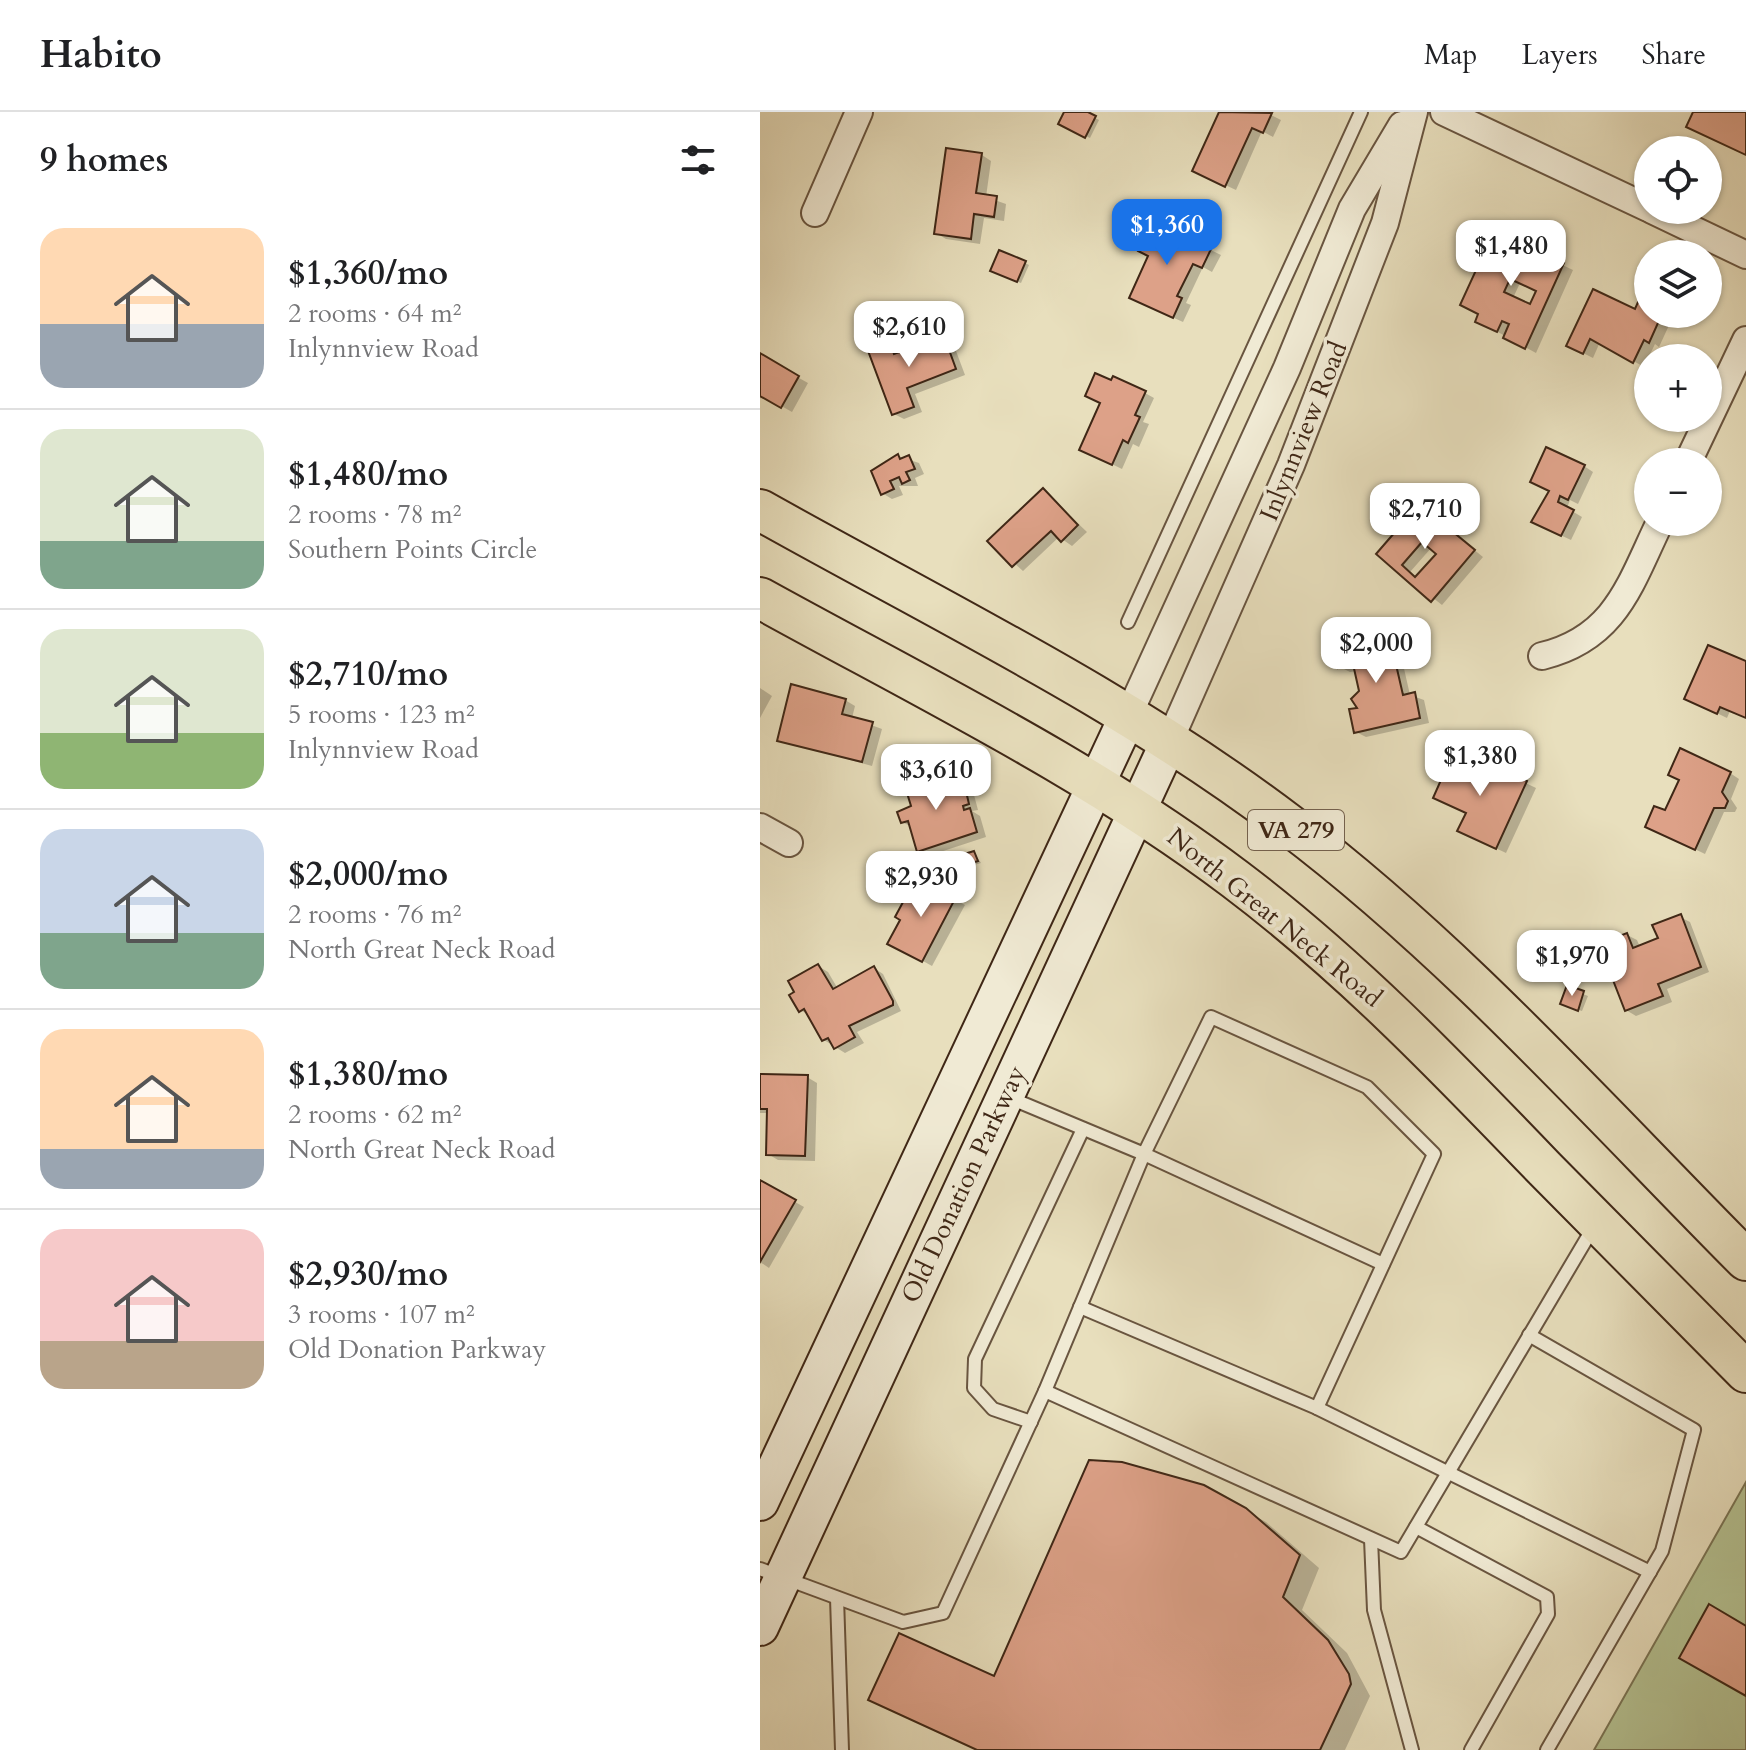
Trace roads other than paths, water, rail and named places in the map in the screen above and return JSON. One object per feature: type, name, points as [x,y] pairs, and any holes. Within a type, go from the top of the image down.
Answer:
[{"type":"main road","name":"VA 279","points":[[760,510],[1128,716],[1287,823],[1368,889],[1457,969],[1746,1260]]},
{"type":"main road","name":"North Great Neck Road","points":[[760,598],[1096,784],[1235,878],[1347,970],[1418,1037],[1746,1372]]},
{"type":"street","points":[[815,213],[859,112]]},
{"type":"street","name":"Inlynnview Road","points":[[1128,716],[1287,368],[1352,209],[1412,112]]},
{"type":"street","name":"Inlynnview Road","points":[[1169,742],[1291,465],[1385,223],[1412,112]]},
{"type":"street","points":[[1444,112],[1634,201]]},
{"type":"street","points":[[1681,224],[1746,255]]},
{"type":"street","points":[[1695,448],[1746,340]]},
{"type":"street","points":[[1542,656],[1583,641],[1615,613],[1653,536]]},
{"type":"street","name":"Old Donation Parkway","points":[[760,1502],[1128,716]]},
{"type":"street","name":"Old Donation Parkway","points":[[760,1627],[772,1573],[1004,1095],[1169,742]]},
{"type":"street","points":[[760,827],[789,843]]},
{"type":"lane","points":[[1128,622],[1361,112]]},
{"type":"lane","points":[[772,1573],[903,1622],[943,1613],[1045,1391],[1144,1154],[1211,1017],[1367,1087],[1434,1154],[1317,1408]]},
{"type":"lane","points":[[1004,1095],[1144,1154],[1383,1264]]},
{"type":"lane","points":[[1031,1422],[993,1409],[974,1388],[975,1359],[1083,1129]]},
{"type":"lane","points":[[1045,1391],[1401,1552],[1597,1222]]},
{"type":"lane","points":[[1080,1307],[1317,1408],[1449,1470],[1650,1572]]},
{"type":"lane","points":[[1529,1335],[1694,1430],[1662,1551],[1547,1750]]},
{"type":"lane","points":[[1416,1527],[1547,1597],[1548,1614],[1471,1750]]},
{"type":"lane","points":[[1371,1539],[1374,1610],[1412,1750]]},
{"type":"lane","points":[[837,1598],[842,1750]]}]
